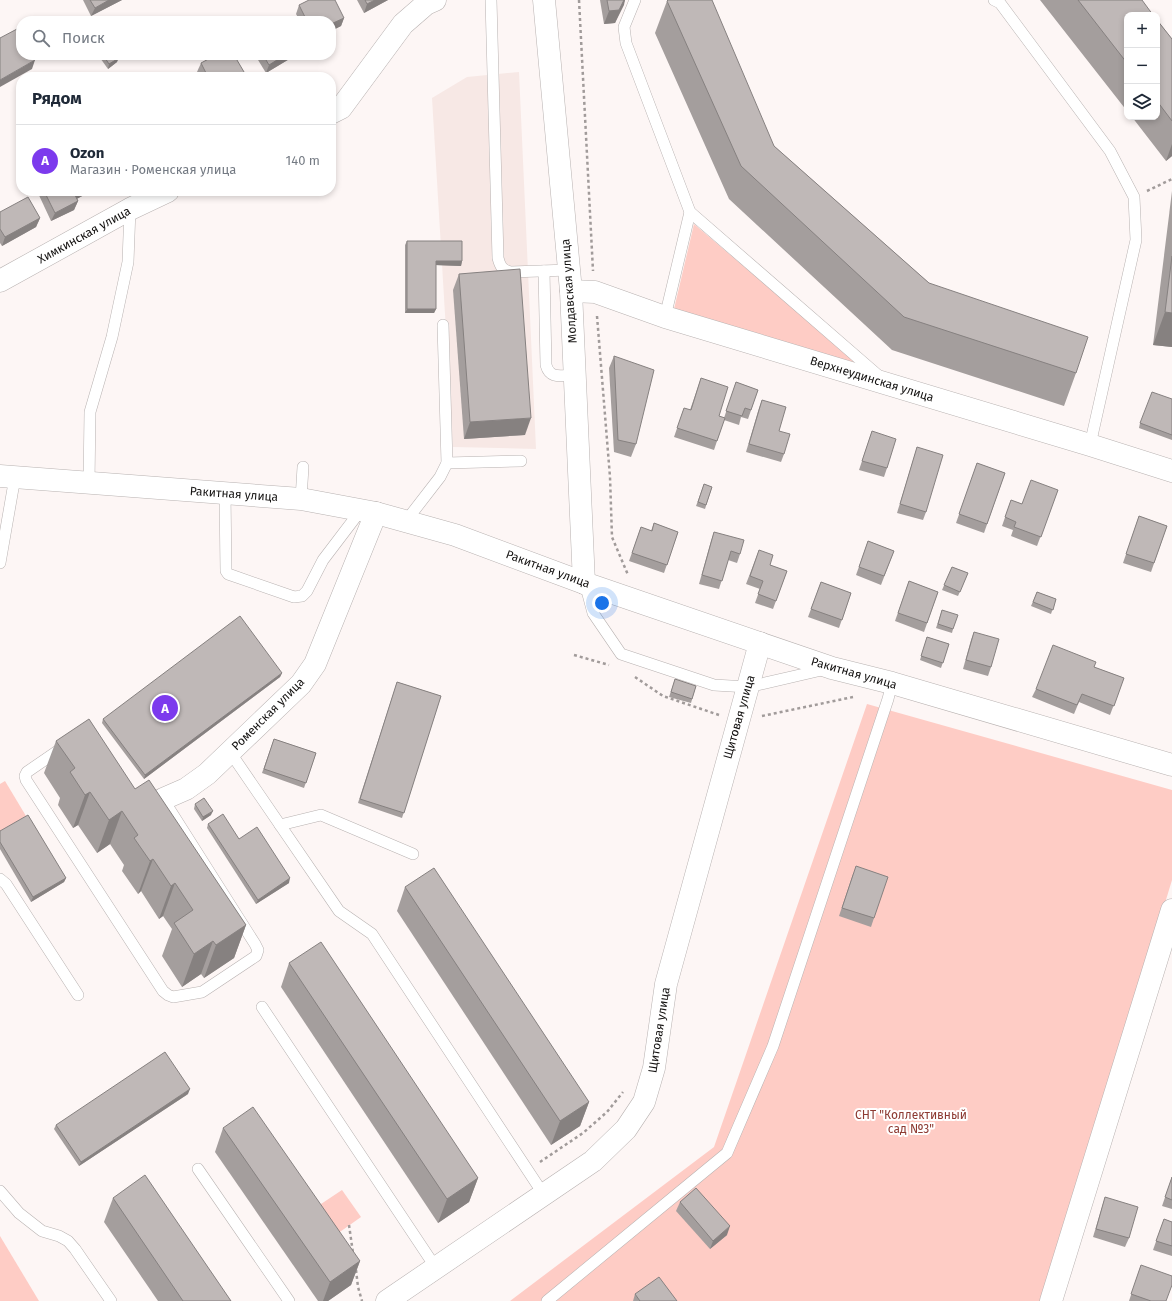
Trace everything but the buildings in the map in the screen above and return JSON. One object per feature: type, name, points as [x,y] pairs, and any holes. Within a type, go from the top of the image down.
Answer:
[{"type":"street","points":[[336,110],[341,108],[403,24],[426,4],[435,0]]},
{"type":"street","name":"Молдавская улица","points":[[544,0],[570,281],[584,582]]},
{"type":"street","name":"Химкинская улица","points":[[0,281],[130,209],[157,196]]},
{"type":"street","name":"Верхнеудинская улица","points":[[570,281],[595,292],[664,317],[1172,471]]},
{"type":"street","name":"Ракитная улица","points":[[7,476],[301,499],[406,521],[455,535],[584,582],[832,668],[892,683],[1172,765]]},
{"type":"street","name":"Роменская улица","points":[[163,799],[191,785],[207,774],[301,684],[315,664],[368,512]]},
{"type":"street","name":"Щитовая улица","points":[[387,1301],[593,1161],[626,1129],[644,1102],[654,1068],[666,984],[735,728],[760,643]]},
{"type":"street","points":[[1051,1301],[1172,910]]},
{"type":"lane","points":[[491,0],[498,258],[500,266],[504,271],[511,272],[544,271],[570,281]]},
{"type":"lane","points":[[635,0],[624,27],[626,43],[690,212],[888,384]]},
{"type":"lane","points":[[994,0],[1000,3],[1110,151],[1134,197],[1136,240],[1090,445]]},
{"type":"lane","points":[[89,483],[90,412],[112,337],[128,262],[130,209]]},
{"type":"lane","points":[[664,317],[690,212]]},
{"type":"lane","points":[[544,271],[546,365],[548,371],[556,376],[575,375]]},
{"type":"lane","points":[[406,521],[440,477],[447,463],[443,325]]},
{"type":"lane","points":[[447,463],[521,461]]},
{"type":"lane","points":[[301,499],[303,467]]},
{"type":"lane","points":[[0,563],[7,476]]},
{"type":"lane","points":[[225,493],[226,571],[228,574],[294,597],[302,596],[307,591],[323,560],[368,512]]},
{"type":"lane","points":[[584,582],[593,613],[621,654],[714,685],[748,687],[832,668]]},
{"type":"lane","points":[[547,1301],[727,1153],[773,1046],[892,683]]},
{"type":"lane","points":[[81,736],[132,798],[163,799],[258,950],[256,956],[202,992],[173,996],[168,995],[163,991],[26,780],[25,776],[27,772],[81,736]]},
{"type":"lane","points":[[230,752],[339,911],[372,934],[544,1195]]},
{"type":"lane","points":[[280,826],[321,815],[413,854]]},
{"type":"lane","points":[[0,879],[6,884],[78,995]]},
{"type":"lane","points":[[262,1007],[436,1268]]},
{"type":"lane","points":[[198,1169],[289,1301]]},
{"type":"lane","points":[[0,1191],[19,1213],[42,1230],[68,1241],[76,1249],[111,1301]]},
{"type":"path","points":[[1134,197],[1172,179]]},
{"type":"path","points":[[715,721],[716,714]]},
{"type":"path","points":[[528,1170],[583,1133],[607,1112],[624,1091]]},
{"type":"path","points":[[349,1225],[354,1256]]},
{"type":"path","points":[[355,1264],[358,1287],[362,1301]]},
{"type":"shaded area","points":[[519,72],[536,449],[453,447],[432,98],[467,77]]},
{"type":"green space","points":[[694,224],[861,366],[674,309]]},
{"type":"green space","name":"СНТ \"Коллективный сад №3\"","points":[[867,704],[1172,790],[1172,880],[1044,1301],[510,1301],[714,1147]]},
{"type":"green space","points":[[5,781],[26,816],[0,832],[0,784]]},
{"type":"green space","points":[[342,1190],[361,1217],[337,1234],[318,1206]]},
{"type":"green space","points":[[0,1236],[39,1301],[0,1301]]},
{"type":"place","name":"Ozon","points":[[165,708]]}]
